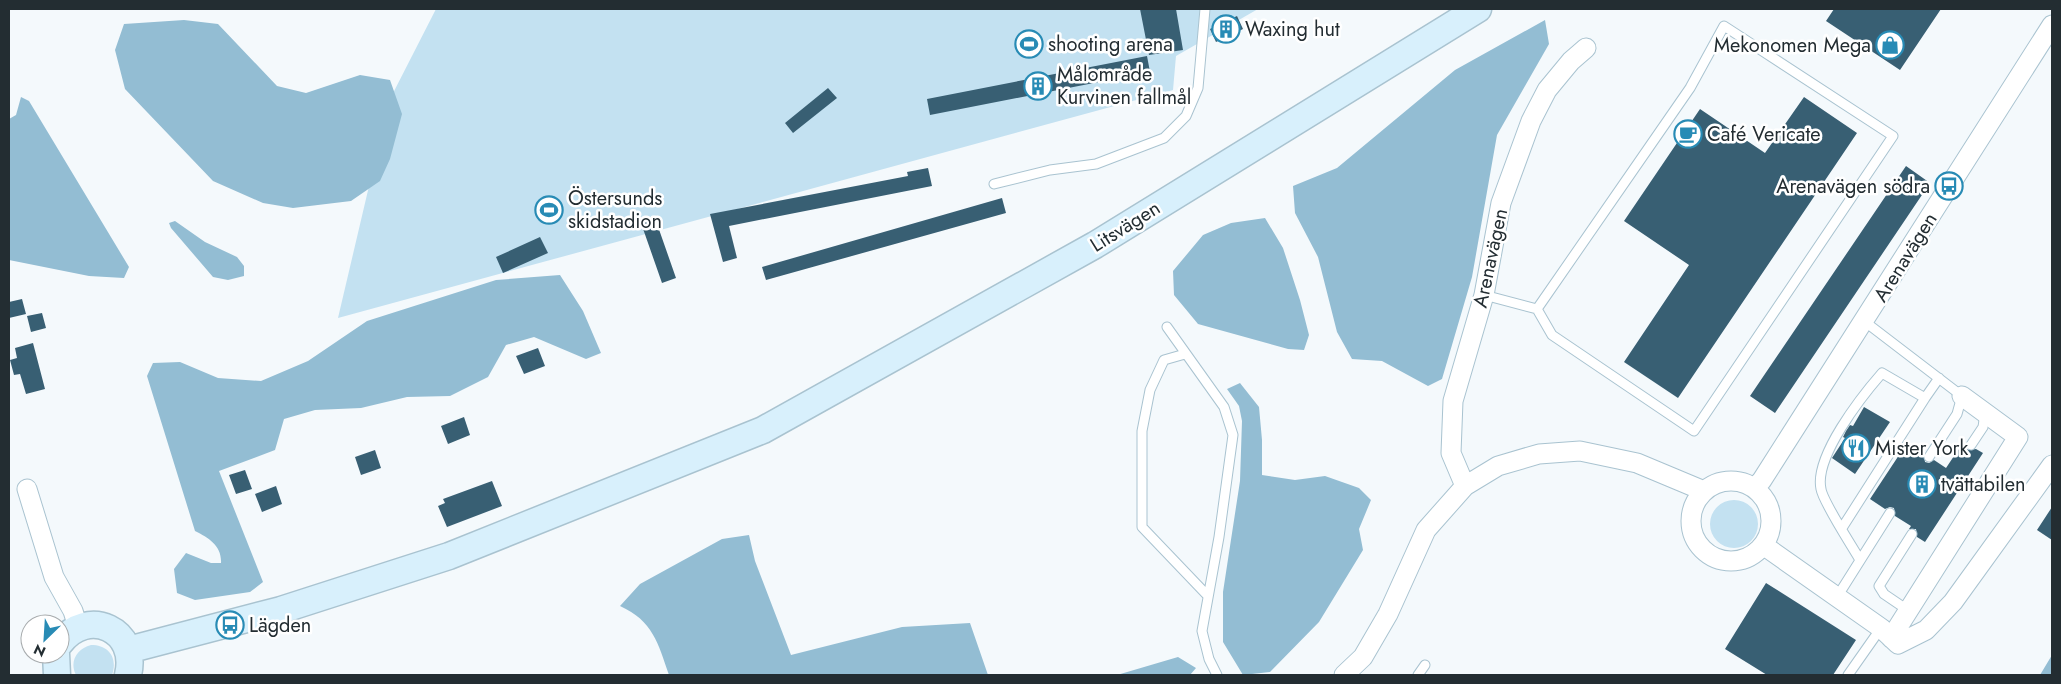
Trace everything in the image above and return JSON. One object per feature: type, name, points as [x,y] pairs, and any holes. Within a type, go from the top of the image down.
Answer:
[{"type":"main road","name":"Litsvägen","points":[[128,663],[281,610],[449,556],[763,430],[1095,245],[1478,9]]},
{"type":"main road","points":[[70,634],[90,624],[114,631],[123,639],[128,663]]},
{"type":"street","name":"Arenavägen","points":[[1755,488],[1864,321],[2052,25]]},
{"type":"street","name":"Arenavägen","points":[[1465,486],[1451,453],[1453,401],[1484,295],[1501,203],[1531,121],[1548,90],[1571,61],[1586,48]]},
{"type":"street","points":[[1886,633],[1909,611],[2018,436],[1962,396]]},
{"type":"street","points":[[1344,675],[1362,657],[1388,614],[1426,530],[1465,486],[1498,466],[1539,454],[1580,451],[1637,463],[1704,491]]},
{"type":"street","points":[[1763,545],[1886,633],[1898,644],[1926,630],[1953,602],[2052,465]]},
{"type":"street","points":[[1729,480],[1742,482],[1755,488],[1765,499],[1772,519],[1770,533],[1763,545],[1752,555],[1742,560],[1727,561],[1710,555],[1698,544],[1692,531],[1691,518],[1695,502],[1712,485],[1729,480]]},
{"type":"street","points":[[27,489],[54,577],[73,611],[70,629]]},
{"type":"lane","points":[[994,184],[1050,170],[1096,164],[1164,138],[1186,116],[1198,88],[1205,9]]},
{"type":"lane","points":[[1484,295],[1537,309],[1552,335],[1694,432],[1893,136],[1724,26],[1690,88],[1537,309]]},
{"type":"lane","points":[[1864,321],[1962,396],[1957,414],[1928,457]]},
{"type":"lane","points":[[1167,327],[1224,407],[1233,435],[1219,537],[1207,594],[1202,631],[1217,675]]},
{"type":"lane","points":[[1185,354],[1164,360],[1150,390],[1142,431],[1142,527],[1207,594]]},
{"type":"lane","points":[[1860,560],[1821,490],[1820,470],[1827,451],[1868,388],[1882,373],[1925,398]]},
{"type":"lane","points":[[1842,528],[1939,378]]},
{"type":"lane","points":[[1971,445],[1983,427],[1985,413]]},
{"type":"lane","points":[[1836,597],[1890,513]]},
{"type":"lane","points":[[1909,611],[1884,594],[1879,586],[1912,534]]},
{"type":"lane","points":[[1848,675],[1886,633]]},
{"type":"lane","points":[[1418,675],[1425,665]]},
{"type":"shaded area","name":"Östersunds skidstadion","points":[[436,9],[1258,9],[1176,56],[1173,90],[338,318],[389,101]]},
{"type":"shaded area","points":[[184,20],[218,24],[277,86],[306,93],[360,75],[390,80],[402,114],[390,159],[380,181],[351,201],[293,208],[263,203],[213,181],[125,89],[115,50],[124,24]]},
{"type":"shaded area","points":[[1545,20],[1549,44],[1497,135],[1472,277],[1442,379],[1428,386],[1382,361],[1352,359],[1337,332],[1318,257],[1295,213],[1293,186],[1337,168],[1455,70]]},
{"type":"shaded area","points":[[21,97],[29,101],[129,267],[124,278],[89,276],[9,260],[9,119],[16,115]]},
{"type":"shaded area","points":[[1265,218],[1283,248],[1300,300],[1309,335],[1304,350],[1288,349],[1198,324],[1174,295],[1173,271],[1203,235],[1231,223]]},
{"type":"shaded area","points":[[175,221],[205,242],[237,257],[244,266],[244,276],[228,280],[213,277],[171,228],[169,223]]},
{"type":"shaded area","points":[[560,275],[583,311],[601,353],[586,359],[534,337],[506,345],[488,377],[450,396],[407,397],[361,408],[315,410],[284,419],[275,450],[219,471],[263,582],[250,592],[195,600],[177,593],[174,569],[186,553],[211,563],[221,563],[221,557],[214,543],[195,531],[147,376],[153,363],[180,362],[218,378],[261,381],[308,361],[367,321],[496,280]]},
{"type":"shaded area","points":[[1240,383],[1259,407],[1262,440],[1262,475],[1295,480],[1325,476],[1359,488],[1371,500],[1359,529],[1363,550],[1319,622],[1270,672],[1243,675],[1223,642],[1223,592],[1240,481],[1242,421],[1239,406],[1227,389]]},
{"type":"shaded area","points":[[1729,500],[1739,500],[1751,507],[1758,519],[1758,529],[1751,541],[1739,548],[1729,548],[1721,544],[1714,537],[1710,529],[1710,519],[1714,511],[1721,504]]},
{"type":"shaded area","points":[[749,535],[755,561],[791,655],[902,627],[970,623],[988,675],[669,675],[653,634],[640,619],[620,606],[640,584],[722,539]]},
{"type":"shaded area","points":[[91,645],[103,647],[111,654],[114,663],[112,675],[76,675],[73,665],[76,656],[82,649]]},
{"type":"shaded area","points":[[2052,655],[2052,675],[2040,675]]},
{"type":"shaded area","points":[[1178,657],[1196,668],[1190,675],[1117,675]]},
{"type":"building","points":[[1140,9],[1176,9],[1183,50],[1149,55]]},
{"type":"building","name":"Mekonomen Mega","points":[[1834,9],[1941,9],[1900,70],[1826,21]]},
{"type":"building","name":"Waxing hut","points":[[1237,16],[1243,29],[1216,42],[1210,29]]},
{"type":"building","name":"Målområde Kurvinen fallmål","points":[[1147,56],[1150,72],[930,115],[927,99]]},
{"type":"building","points":[[828,88],[837,98],[793,133],[785,123]]},
{"type":"building","points":[[1804,97],[1857,133],[1678,398],[1624,362],[1689,265],[1624,221],[1700,109],[1765,153]]},
{"type":"building","points":[[1906,166],[1930,183],[1775,413],[1750,396]]},
{"type":"building","points":[[928,168],[932,186],[729,226],[737,258],[723,262],[710,214],[908,176],[907,172]]},
{"type":"building","points":[[1002,198],[1006,213],[766,280],[762,267]]},
{"type":"building","points":[[655,218],[676,278],[662,283],[641,223]]},
{"type":"building","points":[[540,237],[548,253],[503,273],[496,257]]},
{"type":"building","points":[[22,299],[26,314],[9,318],[9,302]]},
{"type":"building","points":[[42,313],[46,328],[31,332],[27,316]]},
{"type":"building","points":[[33,343],[45,389],[26,394],[20,374],[14,375],[10,360],[17,358],[15,348]]},
{"type":"building","points":[[538,348],[545,366],[524,374],[516,356]]},
{"type":"building","name":"Mister York","points":[[1864,407],[1890,422],[1855,474],[1832,458],[1845,438],[1843,437],[1846,431],[1850,425],[1853,426]]},
{"type":"building","points":[[464,417],[470,435],[448,444],[441,426]]},
{"type":"building","name":"tvättabilen","points":[[1964,441],[1968,450],[1976,449],[1983,453],[1925,542],[1917,537],[1916,529],[1909,529],[1911,526],[1895,516],[1894,508],[1885,509],[1870,499],[1907,443],[1924,454],[1925,462],[1929,463],[1934,460],[1946,468]]},
{"type":"building","points":[[375,450],[381,468],[361,475],[355,457]]},
{"type":"building","points":[[245,470],[252,489],[236,494],[229,475]]},
{"type":"building","points":[[492,481],[502,506],[447,527],[438,506],[445,503],[443,499]]},
{"type":"building","points":[[276,486],[282,504],[262,512],[255,494]]},
{"type":"building","points":[[2052,507],[2052,540],[2037,530]]},
{"type":"building","points":[[1766,583],[1856,640],[1833,675],[1767,675],[1725,649]]},
{"type":"place","name":"Waxing hut","points":[[1226,29]]},
{"type":"place","name":"shooting arena","points":[[1029,44]]},
{"type":"place","name":"Mekonomen Mega","points":[[1890,45]]},
{"type":"place","name":"Målområde Kurvinen fallmål","points":[[1038,86]]},
{"type":"place","name":"Café Vericate","points":[[1688,134]]},
{"type":"place","name":"Arenavägen södra","points":[[1949,186]]},
{"type":"place","name":"Östersunds skidstadion","points":[[549,210]]},
{"type":"place","name":"Mister York","points":[[1856,448]]},
{"type":"place","name":"tvättabilen","points":[[1922,484]]},
{"type":"place","name":"Lägden","points":[[230,625]]}]
